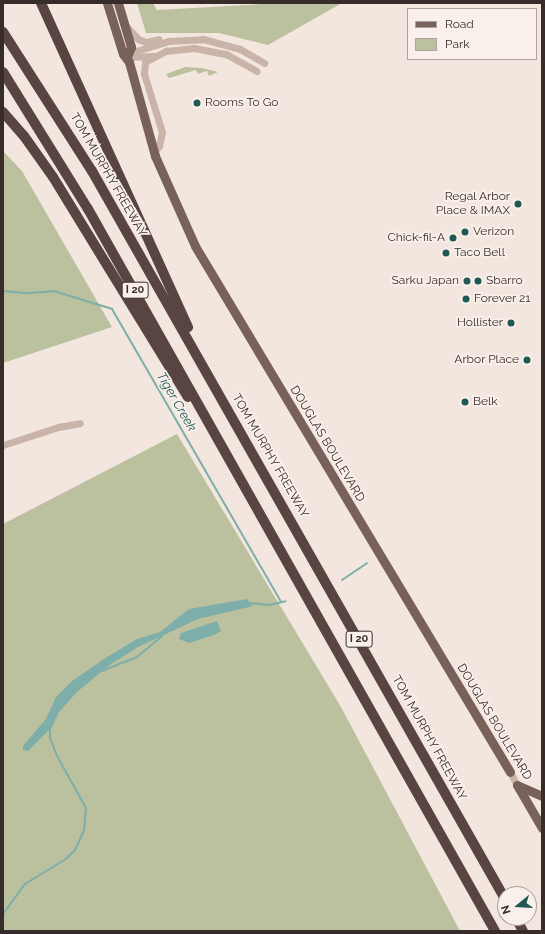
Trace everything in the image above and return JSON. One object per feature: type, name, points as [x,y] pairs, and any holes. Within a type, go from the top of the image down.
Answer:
[{"type":"highway","points":[[41,3],[211,380]]},
{"type":"highway","name":"TOM MURPHY FREEWAY","points":[[3,32],[81,152],[498,886]]},
{"type":"highway","name":"I 20","points":[[3,72],[88,209],[495,931]]},
{"type":"highway","points":[[3,112],[24,136],[53,177],[260,512]]},
{"type":"main road","name":"DOUGLAS BOULEVARD","points":[[107,3],[123,54],[127,57],[154,152],[174,202],[204,262],[510,772]]},
{"type":"main road","name":"DOUGLAS BOULEVARD","points":[[118,3],[132,47],[127,57]]},
{"type":"main road","name":"DOUGLAS BOULEVARD","points":[[517,785],[542,828]]},
{"type":"main road","points":[[517,785],[542,796]]},
{"type":"street","points":[[124,23],[138,39],[146,42],[164,38],[168,41]]},
{"type":"street","points":[[127,57],[136,50],[168,41],[203,39],[240,49],[264,63]]},
{"type":"street","points":[[154,152],[159,146],[162,132],[144,74],[145,62],[166,51],[194,48],[226,54],[257,71]]},
{"type":"street","points":[[127,57],[155,56]]},
{"type":"street","points":[[3,445],[58,427],[80,424]]},
{"type":"street","name":"DOUGLAS BOULEVARD","points":[[510,772],[517,785]]},
{"type":"green space","points":[[137,3],[153,3],[157,10],[283,3],[342,3],[268,45],[219,33],[146,33]]},
{"type":"green space","points":[[185,67],[202,68],[218,72],[209,76],[207,71],[198,74],[196,70],[169,78],[166,74]]},
{"type":"green space","points":[[3,151],[22,171],[112,327],[3,363]]},
{"type":"green space","points":[[177,434],[341,707],[460,931],[3,931],[3,524]]},
{"type":"water","points":[[247,599],[253,606],[198,619],[138,647],[108,666],[77,692],[59,712],[52,727],[28,751],[23,750],[23,746],[46,719],[56,697],[72,681],[107,657],[137,639],[160,632],[189,609]]},
{"type":"water","points":[[217,621],[221,631],[214,635],[189,643],[179,639],[181,633]]},
{"type":"waterway","name":"Tiger Creek","points":[[3,291],[28,293],[54,291],[112,309],[281,602]]},
{"type":"waterway","points":[[342,580],[367,563]]},
{"type":"waterway","points":[[249,603],[269,605],[286,601]]},
{"type":"waterway","points":[[99,672],[137,657],[162,636]]},
{"type":"waterway","points":[[3,914],[25,884],[66,859],[75,850],[84,831],[86,808],[57,756],[50,738],[50,728]]},
{"type":"place","name":"Rooms To Go","points":[[197,103]]},
{"type":"place","name":"Regal Arbor Place & IMAX","points":[[518,204]]},
{"type":"place","name":"Verizon","points":[[465,232]]},
{"type":"place","name":"Chick-fil-A","points":[[453,238]]},
{"type":"place","name":"Taco Bell","points":[[446,253]]},
{"type":"place","name":"Sarku Japan","points":[[467,281]]},
{"type":"place","name":"Sbarro","points":[[478,281]]},
{"type":"place","name":"Forever 21","points":[[466,299]]},
{"type":"place","name":"Hollister","points":[[511,323]]},
{"type":"place","name":"Arbor Place","points":[[527,360]]},
{"type":"place","name":"Belk","points":[[465,402]]}]
